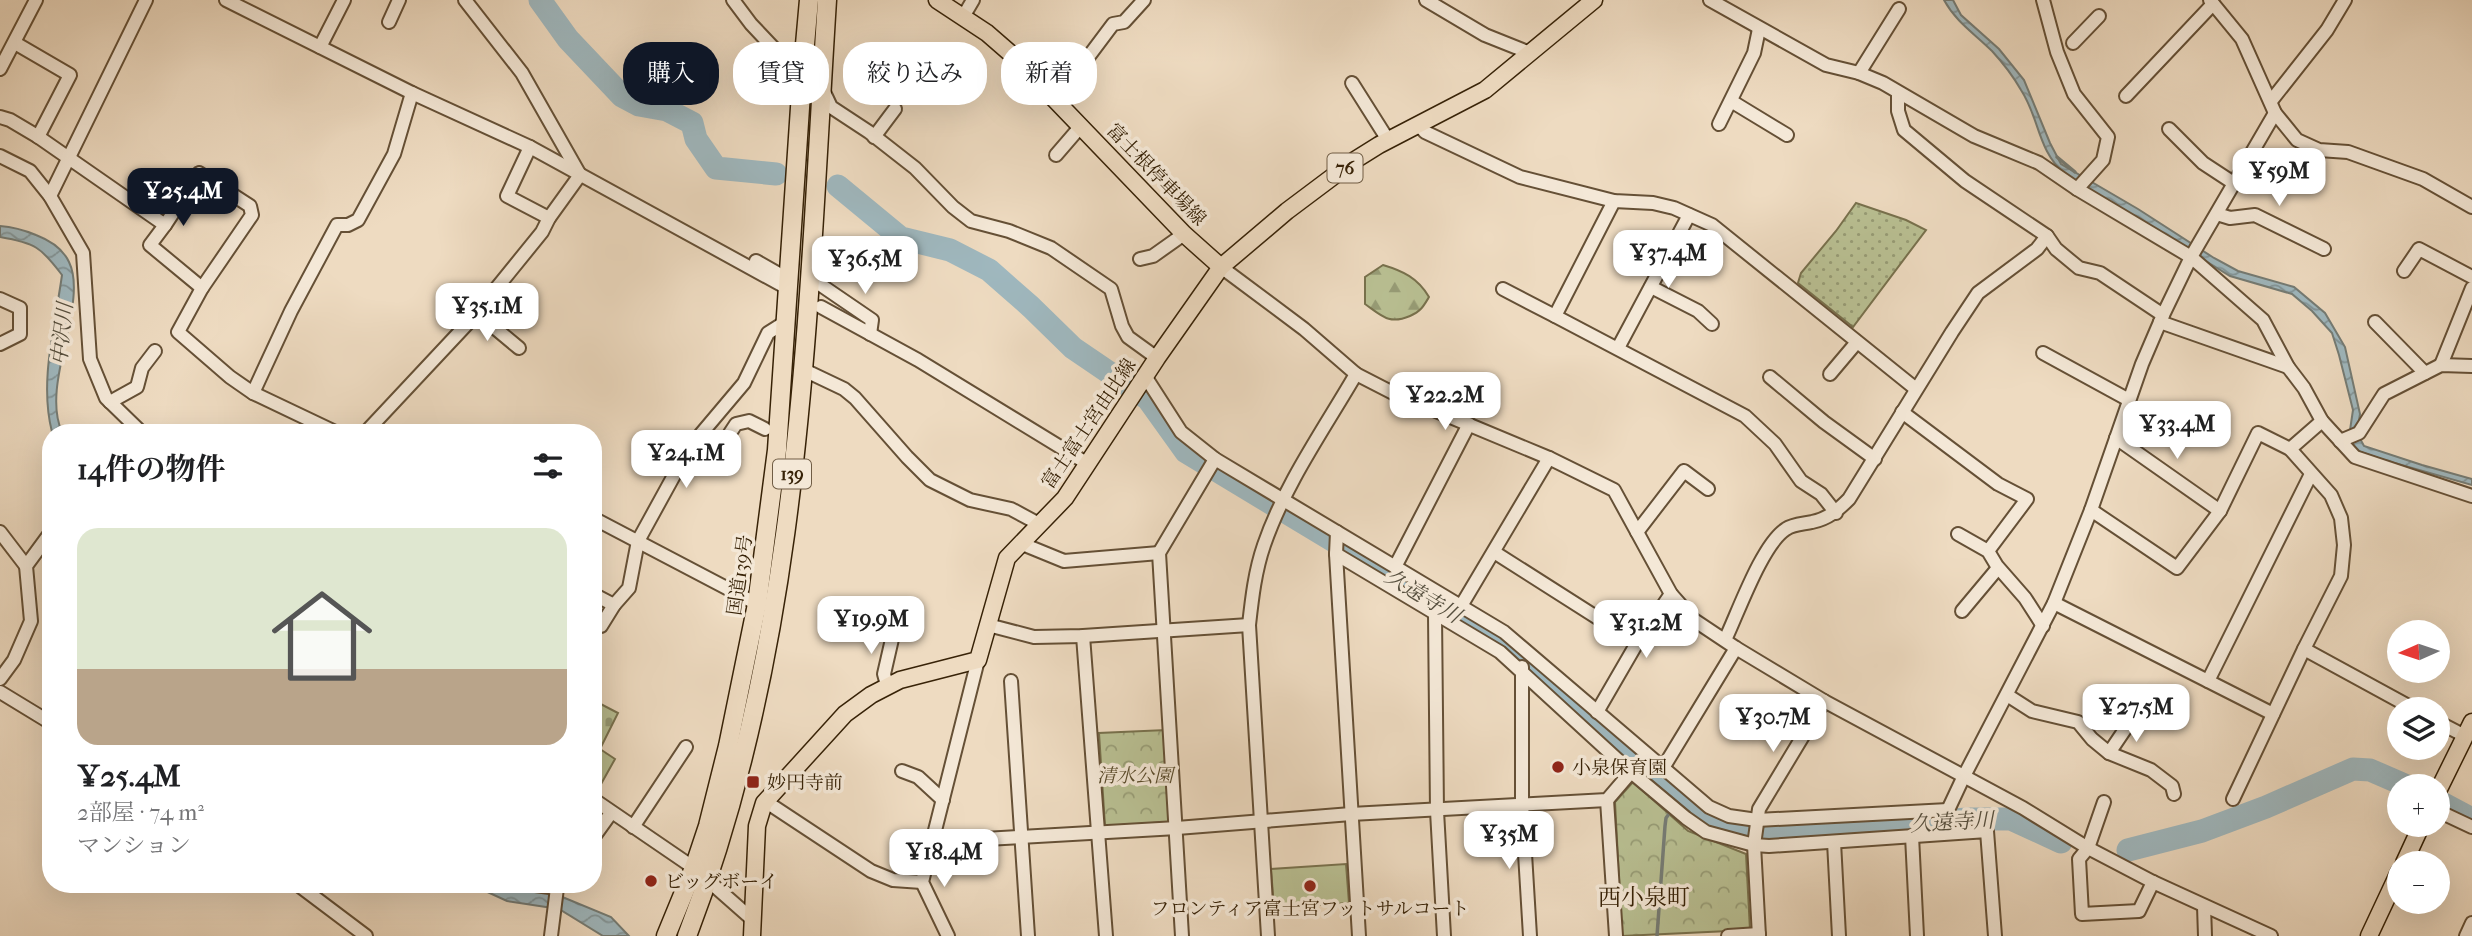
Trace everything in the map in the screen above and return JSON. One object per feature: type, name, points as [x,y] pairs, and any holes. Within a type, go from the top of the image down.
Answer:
[{"type":"highway","name":"国道139号","points":[[805,42],[809,0]]},
{"type":"highway","name":"国道139号","points":[[825,42],[828,0]]},
{"type":"highway","name":"国道139号","points":[[666,936],[694,868],[725,763],[757,604],[777,450],[800,105]]},
{"type":"highway","name":"国道139号","points":[[687,936],[709,880],[743,764],[763,674],[777,590],[795,453],[812,279],[821,105]]},
{"type":"main road","name":"富士根停車場線","points":[[937,0],[1001,46]]},
{"type":"main road","name":"富士富士宮由比線","points":[[978,660],[1007,558],[1054,511],[1221,267],[1355,160],[1485,90],[1594,0]]},
{"type":"main road","name":"富士根停車場線","points":[[1061,105],[1184,234],[1221,267]]},
{"type":"main road","points":[[752,928],[757,826],[764,803],[845,714],[887,685],[978,660]]},
{"type":"main road","points":[[2446,774],[2468,729]]},
{"type":"main road","points":[[2369,936],[2387,898]]},
{"type":"street","points":[[0,69],[36,0]]},
{"type":"street","points":[[50,196],[146,0]]},
{"type":"street","points":[[226,0],[412,93],[530,147],[789,289]]},
{"type":"street","points":[[320,47],[344,0]]},
{"type":"street","points":[[389,22],[399,0]]},
{"type":"street","points":[[465,0],[522,73],[580,175]]},
{"type":"street","points":[[733,0],[768,42]]},
{"type":"street","points":[[963,17],[973,0]]},
{"type":"street","points":[[1097,44],[1112,24],[1124,22],[1144,0]]},
{"type":"street","points":[[1426,0],[1485,35],[1530,53]]},
{"type":"street","points":[[1710,0],[1826,65],[1859,73],[1883,83],[1974,136],[2039,163],[2077,189],[2191,257],[2263,320],[2288,368],[2304,388],[2322,421],[2343,440],[2355,457],[2472,496]]},
{"type":"street","points":[[2043,0],[2057,52],[2074,94],[2108,137],[2103,160],[2077,189]]},
{"type":"street","points":[[1142,380],[1181,432],[1215,461],[1283,500],[1337,544],[1436,615],[1500,652],[1526,663],[1597,712],[1709,807],[1755,833],[1834,842],[1912,836],[1948,822],[1963,778],[2054,603],[2091,510],[2129,400],[2162,318],[2191,257],[2235,184],[2273,107],[2345,0]]},
{"type":"street","points":[[2126,96],[2211,2],[2242,39],[2273,107],[2297,140],[2319,150],[2348,152],[2423,179],[2472,207]]},
{"type":"street","points":[[1859,73],[1899,9]]},
{"type":"street","points":[[2073,43],[2099,16]]},
{"type":"street","points":[[1719,124],[1755,53],[1759,29]]},
{"type":"street","points":[[15,43],[70,75],[38,137]]},
{"type":"street","points":[[1352,83],[1388,140]]},
{"type":"street","points":[[253,393],[291,311],[337,226],[358,220],[394,154],[412,93]]},
{"type":"street","points":[[1898,93],[1898,111],[1904,130],[1965,181],[2047,236],[2056,249],[2079,268],[2100,273],[2162,318],[2288,368]]},
{"type":"street","points":[[1731,101],[1787,135]]},
{"type":"street","points":[[829,103],[831,107],[915,168],[953,207],[971,221],[1009,230],[1051,248],[1111,289],[1128,337],[1157,358]]},
{"type":"street","points":[[874,137],[895,109]]},
{"type":"street","points":[[0,117],[38,137],[165,225]]},
{"type":"street","points":[[1418,124],[1425,132],[1520,177],[1614,201],[1653,203],[1674,208],[1712,225],[1916,389]]},
{"type":"street","points":[[1056,155],[1081,126]]},
{"type":"street","points":[[2169,129],[2203,163],[2235,184]]},
{"type":"street","points":[[530,147],[507,195],[549,218]]},
{"type":"street","points":[[0,156],[30,172],[50,196],[83,253],[90,359],[106,398],[133,424]]},
{"type":"street","points":[[202,288],[150,245],[200,173],[250,206],[252,215],[202,288],[178,332],[253,393],[318,424]]},
{"type":"street","points":[[374,424],[477,313],[542,232],[580,175]]},
{"type":"street","points":[[1555,316],[1614,201]]},
{"type":"street","points":[[2217,214],[2230,218],[2255,215],[2324,249]]},
{"type":"street","points":[[1618,348],[1689,215]]},
{"type":"street","points":[[1140,259],[1153,256],[1184,234]]},
{"type":"street","points":[[1663,768],[1730,644],[1771,543],[1786,529],[1815,522],[1836,513],[1849,499],[1978,293],[2036,249],[2047,236]]},
{"type":"street","points":[[709,244],[719,242],[777,272]]},
{"type":"street","points":[[2404,271],[2419,249],[2472,277]]},
{"type":"street","points":[[1221,267],[1304,329],[1356,374],[1393,393],[1549,458],[1614,490],[1671,594],[1694,620],[1730,644],[1824,701],[2023,808],[2088,848],[2153,882],[2271,936]]},
{"type":"street","points":[[812,279],[872,320],[870,334]]},
{"type":"street","points":[[1651,287],[1698,311],[1713,324]]},
{"type":"street","points":[[2441,365],[2472,288]]},
{"type":"street","points":[[1503,289],[1745,416],[1775,444],[1801,481],[1821,494],[1836,513]]},
{"type":"street","points":[[0,299],[20,308],[20,334],[0,344]]},
{"type":"street","points":[[821,307],[918,360],[1088,464]]},
{"type":"street","points":[[477,313],[519,348]]},
{"type":"street","points":[[602,624],[629,588],[638,541],[683,459],[744,383],[768,333],[787,321]]},
{"type":"street","points":[[2375,322],[2426,373]]},
{"type":"street","points":[[1830,374],[1857,342]]},
{"type":"street","points":[[110,402],[137,387],[142,368],[155,351]]},
{"type":"street","points":[[2043,353],[2129,400]]},
{"type":"street","points":[[2343,440],[2360,433],[2384,394],[2441,365],[2472,366]]},
{"type":"street","points":[[802,369],[844,388],[930,480],[970,500],[1011,509],[1039,524]]},
{"type":"street","points":[[1268,936],[1249,625],[1254,582],[1263,547],[1276,514],[1356,374]]},
{"type":"street","points":[[1770,377],[1824,422],[1875,459]]},
{"type":"street","points":[[1902,412],[1998,484],[2027,499],[1988,551]]},
{"type":"street","points":[[696,440],[712,447],[722,447],[736,424],[749,421],[765,429]]},
{"type":"street","points":[[2290,449],[2322,421]]},
{"type":"street","points":[[1395,567],[1468,424]]},
{"type":"street","points":[[2091,510],[2177,568],[2220,510],[2258,433],[2290,449],[2331,495],[2341,518],[2344,545],[2341,576],[2233,799]]},
{"type":"street","points":[[2116,438],[2220,510]]},
{"type":"street","points":[[1461,606],[1549,458]]},
{"type":"street","points":[[1182,936],[1159,553],[1215,461]]},
{"type":"street","points":[[1637,532],[1684,471],[1708,489]]},
{"type":"street","points":[[2208,681],[2311,474]]},
{"type":"street","points":[[602,523],[757,604]]},
{"type":"street","points":[[0,531],[26,566],[31,621],[14,660],[0,679]]},
{"type":"street","points":[[1958,534],[1988,551],[2043,626]]},
{"type":"street","points":[[1020,543],[1064,561],[1159,553]]},
{"type":"street","points":[[26,566],[42,544]]},
{"type":"street","points":[[1337,544],[1395,567],[1504,632],[1526,663],[1631,772],[1706,832],[1755,833],[1948,822],[1987,831],[1995,936]]},
{"type":"street","points":[[1337,544],[1359,936]]},
{"type":"street","points":[[1494,552],[1637,643]]},
{"type":"street","points":[[1962,611],[1998,568]]},
{"type":"street","points":[[1597,712],[1637,643],[1671,594]]},
{"type":"street","points":[[602,599],[614,605]]},
{"type":"street","points":[[2054,603],[2273,715]]},
{"type":"street","points":[[1436,615],[1437,811],[1444,936]]},
{"type":"street","points":[[988,625],[1034,637],[1249,625]]},
{"type":"street","points":[[887,685],[884,674],[895,626]]},
{"type":"street","points":[[1083,636],[1106,936]]},
{"type":"street","points":[[2304,649],[2392,697]]},
{"type":"street","points":[[948,936],[922,883],[978,660]]},
{"type":"street","points":[[1526,663],[1521,804],[1530,936]]},
{"type":"street","points":[[1011,681],[1028,936]]},
{"type":"street","points":[[0,692],[42,718]]},
{"type":"street","points":[[2007,695],[2032,711],[2078,722],[2092,739],[2109,753],[2151,769],[2172,786],[2174,794]]},
{"type":"street","points":[[1728,936],[1759,935],[1755,833],[1759,809],[1824,701]]},
{"type":"street","points":[[2109,753],[2134,716]]},
{"type":"street","points":[[2450,725],[2468,729]]},
{"type":"street","points":[[633,827],[686,747]]},
{"type":"street","points":[[902,771],[918,778],[943,800]]},
{"type":"street","points":[[1616,936],[1607,800],[1631,772]]},
{"type":"street","points":[[933,842],[1607,800]]},
{"type":"street","points":[[2104,802],[2088,848],[2080,859],[2082,914],[2139,911],[2153,882]]},
{"type":"street","points":[[764,803],[871,871],[893,880],[922,883]]},
{"type":"street","points":[[602,806],[709,880],[752,928]]},
{"type":"street","points":[[602,826],[611,813]]},
{"type":"street","points":[[2450,817],[2472,827]]},
{"type":"street","points":[[1912,836],[1917,936]]},
{"type":"street","points":[[1834,842],[1839,936]]},
{"type":"street","points":[[309,893],[366,936]]},
{"type":"street","points":[[551,936],[557,893]]},
{"type":"street","points":[[2204,906],[2206,936]]},
{"type":"street","points":[[2466,936],[2472,923]]},
{"type":"green space","points":[[1856,203],[1906,220],[1926,230],[1853,327],[1798,283],[1801,273]]},
{"type":"green space","points":[[1383,265],[1409,276],[1425,290],[1429,297],[1417,312],[1396,320],[1381,315],[1365,304],[1365,277]]},
{"type":"green space","points":[[602,705],[618,713],[602,745]]},
{"type":"green space","name":"清水公園","points":[[1166,730],[1172,817],[1168,822],[1105,826],[1099,733]]},
{"type":"green space","points":[[602,750],[615,759],[602,782]]},
{"type":"green space","points":[[1633,782],[1688,831],[1746,854],[1750,930],[1622,936],[1615,802]]},
{"type":"green space","name":"フロンティア富士宮フットサルコート","points":[[1346,864],[1349,903],[1274,908],[1271,869]]},
{"type":"water","points":[[1944,0],[1953,0],[1961,15],[1999,49],[2024,80],[2061,164],[2238,271],[2294,287],[2325,313],[2345,347],[2360,414],[2357,433],[2364,446],[2472,479],[2472,485],[2384,460],[2353,447],[2349,437],[2353,410],[2339,355],[2332,333],[2312,311],[2292,294],[2230,276],[2065,174],[2049,155],[2027,101],[2011,75]]},
{"type":"water","name":"中沢川","points":[[0,226],[23,230],[46,239],[59,249],[69,262],[74,279],[73,299],[57,391],[60,424],[50,424],[47,394],[62,275],[36,248],[0,237]]},
{"type":"water","points":[[490,893],[548,893],[560,896],[611,917],[629,936],[603,936],[559,909],[507,901]]},
{"type":"waterway","name":"久遠寺川","points":[[540,0],[568,39],[622,96],[639,105],[667,110],[692,123],[696,139],[716,168],[776,174]]},
{"type":"waterway","points":[[2057,157],[2075,172]]},
{"type":"waterway","name":"久遠寺川","points":[[838,186],[901,238],[950,250],[989,270],[1073,348],[1148,399],[1186,452],[1520,656],[1572,698],[1695,812],[1741,830],[1763,832],[1968,819],[2011,819],[2061,842]]},
{"type":"waterway","name":"久遠寺川","points":[[2128,850],[2202,831],[2266,807],[2353,769],[2370,770],[2387,777]]},
{"type":"waterway","name":"久遠寺川","points":[[2450,807],[2472,819]]},
{"type":"waterway","points":[[1657,936],[1665,826],[1671,811]]},
{"type":"place","name":"小泉保育園","points":[[1558,767]]},
{"type":"place","name":"妙円寺前","points":[[753,782]]},
{"type":"place","name":"ビッグボーイ","points":[[651,881]]},
{"type":"place","name":"フロンティア富士宮フットサルコート","points":[[1310,886]]},
{"type":"district","name":"西小泉町","points":[[1644,897]]}]
